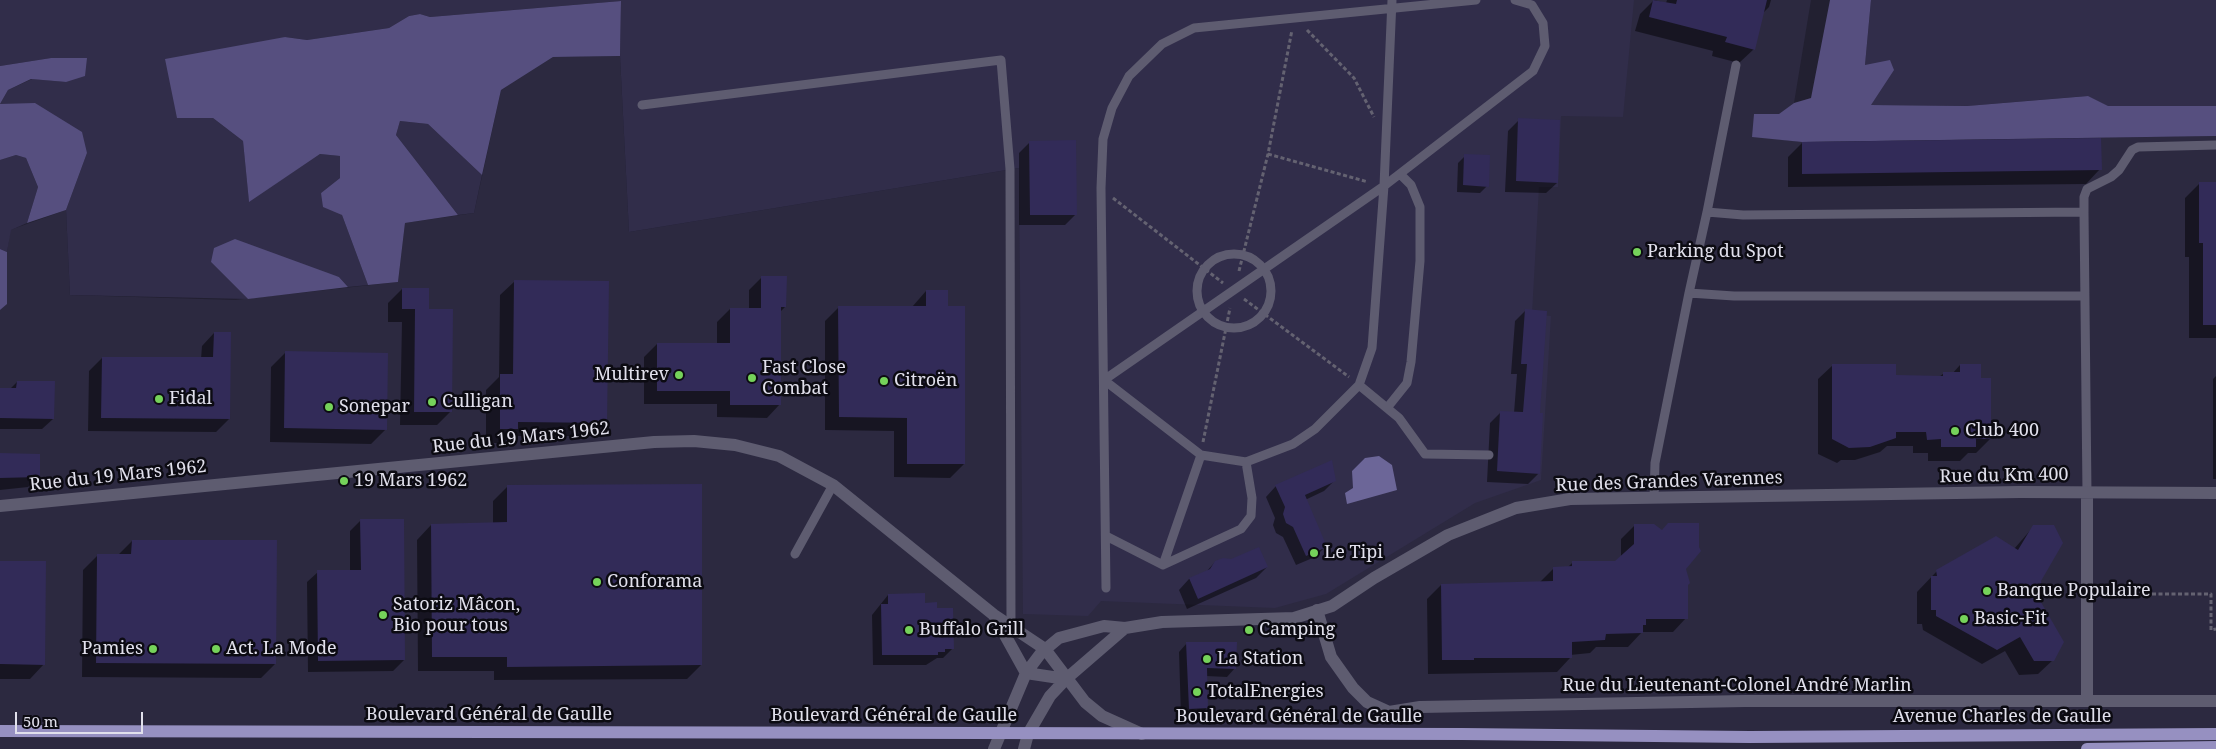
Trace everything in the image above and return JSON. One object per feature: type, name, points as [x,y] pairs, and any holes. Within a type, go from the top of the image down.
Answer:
[{"type":"main road","name":"Boulevard Général de Gaulle","points":[[0,731],[1788,736]]},
{"type":"main road","name":"Avenue Charles de Gaulle","points":[[1788,736],[2216,734]]},
{"type":"main road","name":"Avenue Charles de Gaulle","points":[[2087,749],[2216,747]]},
{"type":"street","name":"Rue du 19 Mars 1962","points":[[0,506],[644,443],[694,441],[735,445],[779,456],[833,485],[994,615],[1045,649],[1086,702],[1102,716],[1144,735]]},
{"type":"street","name":"Rue du Km 400","points":[[1793,496],[2087,492],[2216,493]]},
{"type":"street","points":[[2087,492],[2087,701]]},
{"type":"street","name":"Rue des Grandes Varennes","points":[[994,749],[1026,673],[1045,649],[1059,638],[1104,626],[1125,628],[1162,622],[1294,618],[1332,606],[1374,578],[1448,535],[1516,508],[1570,499],[1793,496]]},
{"type":"street","name":"Rue du Lieutenant-Colonel André Marlin","points":[[1318,610],[1331,657],[1353,688],[1367,702],[1390,712],[1420,707],[1735,701],[2216,701]]},
{"type":"street","name":"Rue du 19 Mars 1962","points":[[994,615],[1026,673]]},
{"type":"street","points":[[1024,749],[1028,734],[1050,696],[1066,678],[1125,628]]},
{"type":"street","points":[[1026,673],[1066,678]]},
{"type":"lane","points":[[1106,588],[1101,188],[1103,139],[1112,108],[1129,76],[1162,44],[1194,28],[1391,4],[1476,0]]},
{"type":"lane","points":[[1104,380],[1384,186],[1533,71],[1545,46],[1542,23],[1532,5],[1515,0]]},
{"type":"lane","points":[[1104,380],[1201,455],[1246,462],[1294,444],[1316,429],[1360,385],[1372,348],[1374,328],[1384,186],[1391,4]]},
{"type":"lane","points":[[642,105],[1001,60],[1010,170],[1011,626]]},
{"type":"lane","points":[[1654,498],[1655,463],[1736,65]]},
{"type":"lane","points":[[2087,492],[2084,197],[2087,189],[2111,177],[2132,150],[2138,147],[2216,145]]},
{"type":"lane","points":[[1386,408],[1407,383],[1411,362],[1420,261],[1420,206],[1411,185],[1400,174]]},
{"type":"lane","points":[[1707,212],[1744,215],[2084,212]]},
{"type":"lane","points":[[1243,255],[1251,258],[1264,270],[1271,292],[1269,303],[1264,313],[1247,326],[1226,328],[1218,325],[1203,312],[1198,302],[1197,290],[1205,269],[1222,256],[1243,255]]},
{"type":"lane","points":[[1689,294],[1734,296],[2084,296]]},
{"type":"lane","points":[[1360,385],[1399,418],[1425,454],[1489,455]]},
{"type":"lane","points":[[1163,565],[1201,455]]},
{"type":"lane","points":[[1163,565],[1241,529],[1251,516],[1252,498],[1246,462]]},
{"type":"lane","points":[[795,554],[833,485]]},
{"type":"lane","points":[[1106,536],[1163,565]]},
{"type":"path","points":[[1294,17],[1354,78],[1375,120]]},
{"type":"path","points":[[1201,455],[1234,291],[1268,154],[1294,17]]},
{"type":"path","points":[[1268,154],[1384,186]]},
{"type":"path","points":[[2087,594],[2211,594],[2211,630],[2216,629]]},
{"type":"shaded area","points":[[0,0],[1634,0],[1623,117],[1561,116],[1558,187],[1539,187],[1532,314],[1551,316],[1541,480],[1475,503],[1326,594],[1275,608],[1101,601],[1088,616],[1023,614],[1019,168],[629,232],[620,56],[621,1],[430,17],[420,14],[409,16],[389,28],[307,40],[285,37],[177,118],[213,118],[243,141],[249,201],[320,154],[340,156],[340,178],[321,193],[342,215],[368,285],[348,287],[339,277],[211,262],[248,299],[70,295],[66,210],[87,153],[0,104],[8,90],[32,79],[66,82],[51,58],[0,66]]},
{"type":"shaded area","points":[[1012,0],[1811,0],[1794,103],[1752,136],[1802,142],[2216,136],[2216,749],[0,749],[0,310],[7,303],[7,252],[10,230],[66,210],[70,295],[235,300],[398,282],[405,223],[474,213],[501,90],[553,57],[620,56],[629,232],[1019,168]]},
{"type":"shaded area","points":[[1830,0],[1871,0],[1865,65],[1890,60],[1894,70],[1871,105],[1967,106],[2088,96],[2108,106],[2216,106],[2216,136],[1802,142],[1752,137],[1754,114],[1779,114],[1794,103],[1811,98]]},
{"type":"shaded area","points":[[1871,0],[2216,0],[2216,106],[2107,106],[2087,96],[1967,106],[1871,105],[1865,65]]},
{"type":"shaded area","points":[[621,1],[620,56],[553,57],[501,90],[482,175],[428,124],[400,121],[396,135],[458,215],[405,223],[398,282],[368,285],[342,215],[323,207],[321,193],[340,178],[340,156],[320,154],[249,202],[243,141],[213,118],[177,118],[165,59],[285,37],[307,40],[389,28],[409,16],[420,14],[430,17]]},
{"type":"shaded area","points":[[51,58],[87,58],[85,76],[66,82],[31,79],[8,90],[0,104],[0,66]]},
{"type":"shaded area","points":[[35,103],[82,132],[87,153],[66,210],[27,223],[38,187],[26,158],[16,155],[0,160],[0,104]]},
{"type":"shaded area","points":[[400,121],[428,124],[482,175],[474,213],[458,215],[396,135]]},
{"type":"shaded area","points":[[16,155],[26,158],[38,187],[27,223],[11,230],[7,252],[0,249],[0,160]]},
{"type":"shaded area","points":[[235,239],[339,277],[348,287],[248,299],[211,262],[214,248]]},
{"type":"shaded area","points":[[0,249],[7,252],[7,304],[0,310]]},
{"type":"shaded area","points":[[1379,456],[1392,465],[1397,490],[1347,504],[1345,493],[1353,488],[1352,471],[1365,458]]},
{"type":"building","points":[[1653,0],[1676,4],[1677,0],[1767,0],[1755,50],[1725,42],[1727,37],[1649,17]]},
{"type":"building","points":[[1518,118],[1560,120],[1558,183],[1516,181]]},
{"type":"building","points":[[2101,138],[2102,170],[1802,174],[1802,142]]},
{"type":"building","points":[[1076,140],[1077,215],[1030,215],[1029,141]]},
{"type":"building","points":[[1464,154],[1490,155],[1489,187],[1463,185]]},
{"type":"building","points":[[2199,182],[2216,182],[2216,325],[2203,325],[2203,243],[2199,243]]},
{"type":"building","points":[[761,276],[787,276],[786,307],[781,307],[781,405],[730,405],[730,391],[657,391],[657,343],[730,343],[730,308],[761,308]]},
{"type":"building","points":[[514,280],[609,281],[607,423],[518,422],[518,429],[500,429],[500,374],[513,374]]},
{"type":"building","points":[[402,288],[429,288],[429,309],[453,309],[452,412],[414,412],[415,309],[402,309]]},
{"type":"building","points":[[926,290],[948,290],[948,306],[965,306],[965,464],[907,464],[907,418],[839,417],[838,306],[926,306]]},
{"type":"building","points":[[1525,309],[1547,311],[1540,413],[1543,413],[1540,474],[1497,471],[1500,411],[1523,412],[1527,364],[1521,364]]},
{"type":"building","points":[[214,332],[231,332],[230,419],[101,418],[102,357],[213,357]]},
{"type":"building","points":[[285,351],[388,353],[387,430],[284,428]]},
{"type":"building","points":[[1832,364],[1896,364],[1896,375],[1943,376],[1943,372],[1960,372],[1960,364],[1981,364],[1981,378],[1991,378],[1991,439],[1976,439],[1976,447],[1941,447],[1941,439],[1927,440],[1926,432],[1896,432],[1896,438],[1870,447],[1849,448],[1832,439]]},
{"type":"building","points":[[17,381],[55,381],[54,419],[0,418],[0,388],[16,388]]},
{"type":"building","points":[[0,453],[40,454],[40,477],[0,478]]},
{"type":"building","points":[[1332,460],[1336,481],[1305,495],[1327,547],[1306,556],[1293,527],[1286,523],[1283,514],[1285,507],[1275,485]]},
{"type":"building","points":[[702,484],[702,665],[507,667],[507,657],[432,657],[431,524],[507,522],[507,485]]},
{"type":"building","name":"Satoriz Mâcon, Bio pour tous","points":[[360,519],[404,519],[405,660],[318,661],[317,570],[361,570]]},
{"type":"building","points":[[1668,523],[1699,523],[1699,547],[1701,551],[1686,569],[1690,583],[1688,585],[1688,619],[1646,619],[1646,625],[1643,625],[1643,633],[1606,634],[1605,640],[1572,642],[1572,658],[1474,658],[1474,660],[1442,660],[1441,584],[1553,581],[1553,567],[1572,566],[1572,561],[1615,561],[1634,544],[1634,524],[1654,524],[1662,530]]},
{"type":"building","name":"Banque Populaire","points":[[2033,525],[2054,525],[2063,543],[2041,581],[2043,595],[2038,597],[2064,642],[2054,661],[2034,661],[2020,637],[1997,650],[1936,616],[1936,610],[1931,610],[1931,576],[1937,576],[1936,570],[1996,536],[2018,550]]},
{"type":"building","points":[[132,540],[277,540],[276,664],[96,663],[97,554],[131,554]]},
{"type":"building","points":[[1259,547],[1268,567],[1198,599],[1189,578],[1210,569],[1215,561],[1223,558],[1231,559]]},
{"type":"building","points":[[0,561],[46,561],[45,665],[0,664]]},
{"type":"building","name":"Buffalo Grill","points":[[925,593],[925,603],[937,602],[937,608],[953,608],[954,649],[945,649],[945,652],[938,652],[938,655],[882,655],[881,604],[888,604],[888,594]]},
{"type":"building","points":[[1186,642],[1237,642],[1236,669],[1207,668],[1208,708],[1189,709]]},
{"type":"place","name":"Parking du Spot","points":[[1637,252]]},
{"type":"place","name":"Multirev","points":[[679,375]]},
{"type":"place","name":"Fast Close Combat","points":[[752,378]]},
{"type":"place","name":"Citroën","points":[[884,381]]},
{"type":"place","name":"Fidal","points":[[159,399]]},
{"type":"place","name":"Culligan","points":[[432,402]]},
{"type":"place","name":"Sonepar","points":[[329,407]]},
{"type":"place","name":"Club 400","points":[[1955,431]]},
{"type":"place","name":"19 Mars 1962","points":[[344,481]]},
{"type":"place","name":"Le Tipi","points":[[1314,553]]},
{"type":"place","name":"Conforama","points":[[597,582]]},
{"type":"place","name":"Banque Populaire","points":[[1987,591]]},
{"type":"place","name":"Satoriz Mâcon, Bio pour tous","points":[[383,615]]},
{"type":"place","name":"Basic-Fit","points":[[1964,619]]},
{"type":"place","name":"Buffalo Grill","points":[[909,630]]},
{"type":"place","name":"Camping","points":[[1249,630]]},
{"type":"place","name":"Pamies","points":[[153,649]]},
{"type":"place","name":"Act. La Mode","points":[[216,649]]},
{"type":"place","name":"La Station","points":[[1207,659]]},
{"type":"place","name":"TotalEnergies","points":[[1197,692]]}]
